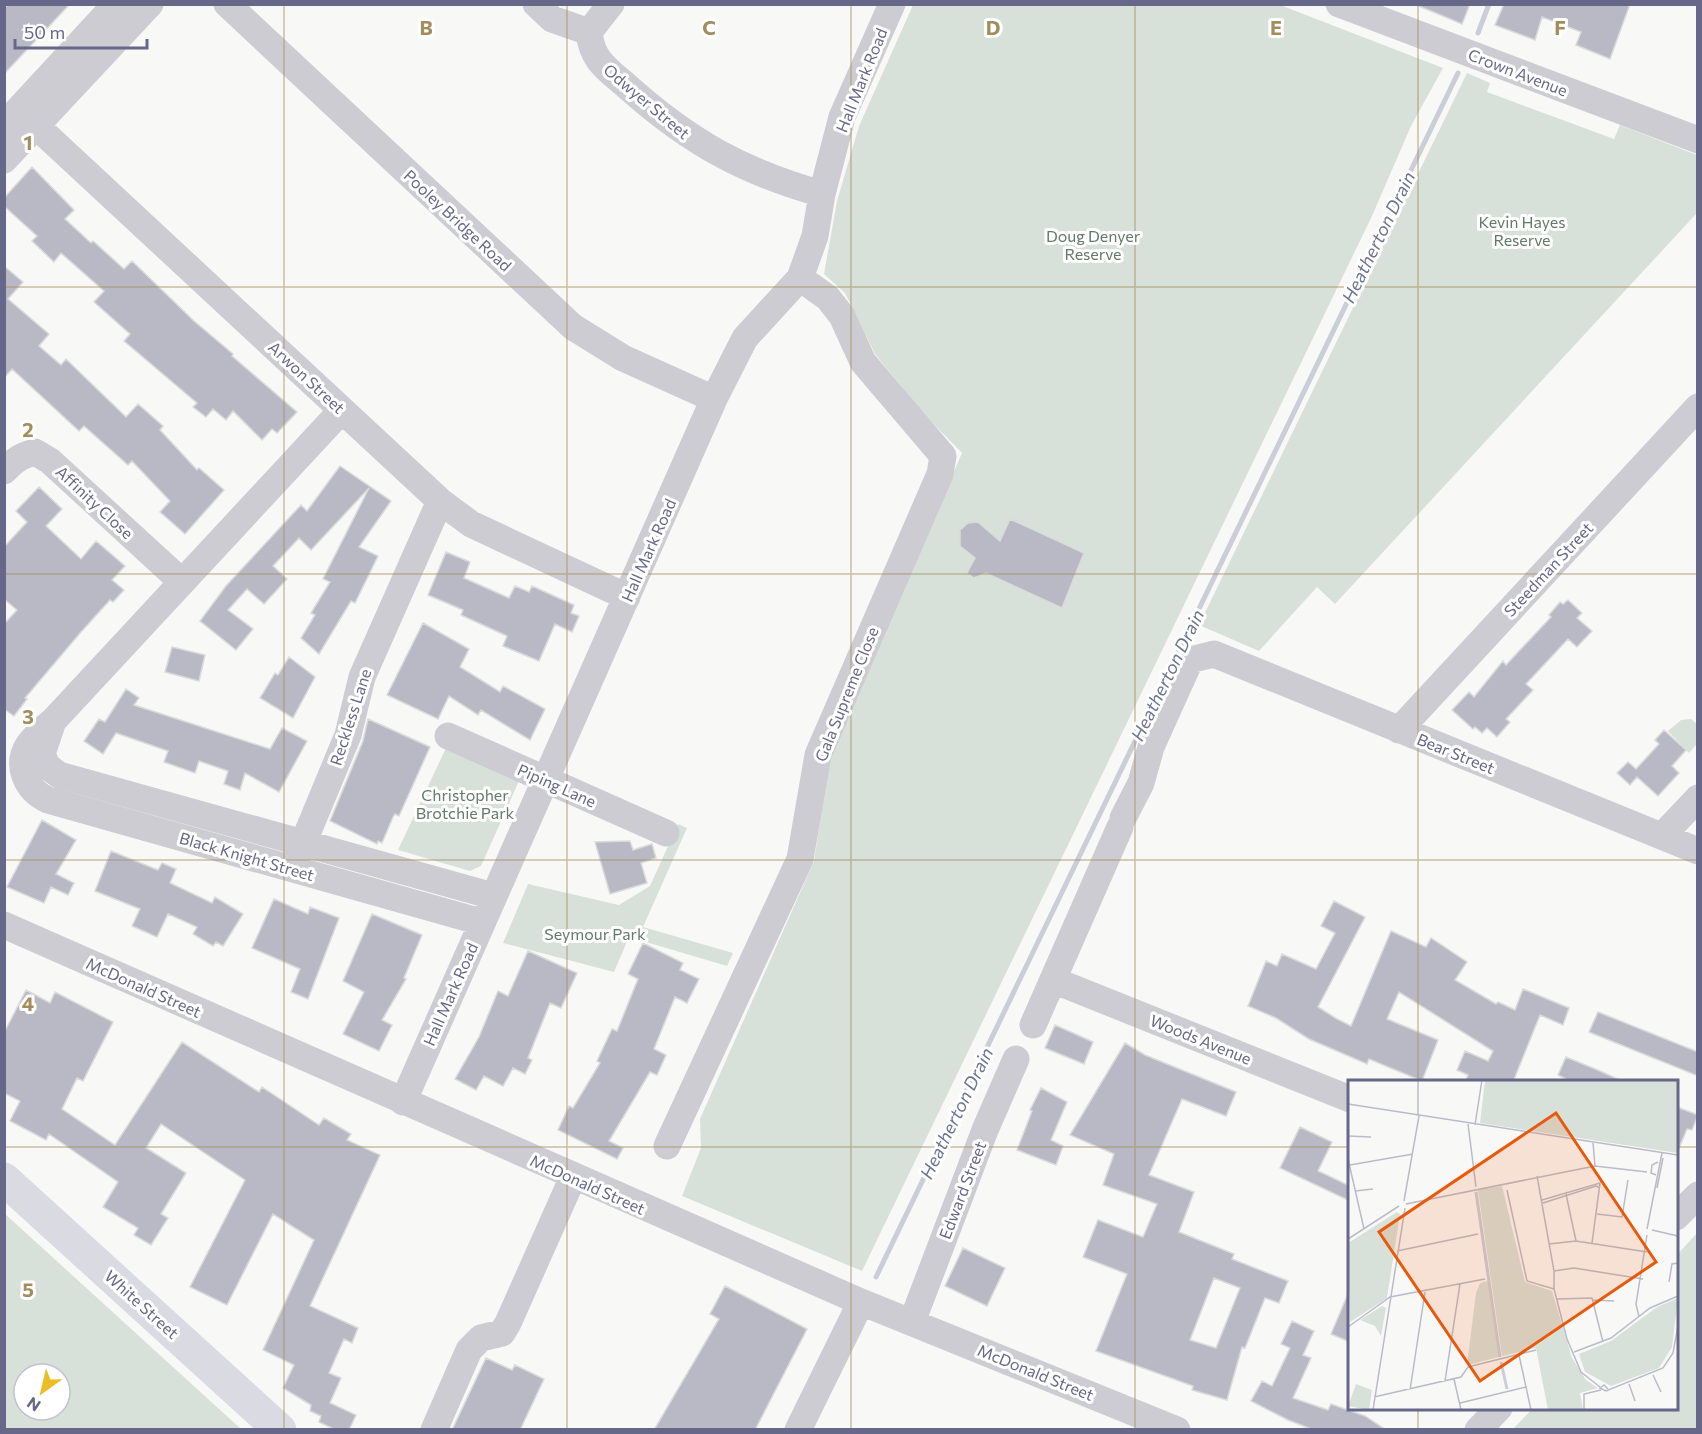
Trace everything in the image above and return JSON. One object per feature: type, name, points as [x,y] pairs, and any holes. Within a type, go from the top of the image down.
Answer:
[{"type":"main road","name":"White Street","points":[[4,1179],[280,1430]]},
{"type":"street","points":[[4,160],[20,121],[116,4]]},
{"type":"street","points":[[20,121],[150,4]]},
{"type":"street","name":"Pooley Bridge Road","points":[[227,4],[573,327],[623,358],[714,399]]},
{"type":"street","points":[[536,4],[552,19],[589,33],[611,4]]},
{"type":"street","name":"Hall Mark Road","points":[[403,1102],[714,399],[746,338],[800,278],[815,236],[822,194],[842,117],[892,4]]},
{"type":"street","name":"Crown Avenue","points":[[1339,4],[1698,140]]},
{"type":"street","name":"Odwyer Street","points":[[589,33],[591,50],[600,62],[670,124],[707,149],[793,186],[822,194]]},
{"type":"street","name":"Arwon Street","points":[[20,121],[440,501],[471,524],[627,597]]},
{"type":"street","name":"Gala Supreme Close","points":[[667,1146],[800,859],[818,755],[940,474],[943,456],[863,362],[842,316],[828,298],[800,278]]},
{"type":"street","name":"Steedman Street","points":[[1399,730],[1698,408]]},
{"type":"street","points":[[25,774],[23,761],[29,745],[342,410]]},
{"type":"street","name":"Affinity Close","points":[[4,471],[19,456],[34,452],[50,461],[181,581]]},
{"type":"street","name":"Reckless Lane","points":[[294,868],[301,842],[348,735],[362,677],[440,501]]},
{"type":"street","name":"Bear Street","points":[[1053,980],[1121,823],[1141,783],[1151,747],[1188,665],[1194,659],[1214,654],[1698,851]]},
{"type":"street","name":"Piping Lane","points":[[448,736],[666,833]]},
{"type":"street","name":"Black Knight Street","points":[[25,774],[62,776],[493,896]]},
{"type":"street","name":"Black Knight Street","points":[[25,774],[34,790],[48,800],[481,922]]},
{"type":"street","points":[[1662,836],[1698,798]]},
{"type":"street","name":"McDonald Street","points":[[4,925],[573,1178],[861,1302],[1177,1430]]},
{"type":"street","points":[[1033,1025],[1053,980]]},
{"type":"street","name":"Woods Avenue","points":[[1053,980],[1348,1098]]},
{"type":"street","name":"Edward Street","points":[[912,1322],[985,1130],[1016,1059]]},
{"type":"street","points":[[434,1430],[469,1350],[481,1338],[502,1333],[508,1323],[573,1178]]},
{"type":"street","points":[[1678,1216],[1698,1195]]},
{"type":"street","points":[[798,1430],[861,1302]]},
{"type":"green space","name":"Doug Denyer Reserve","points":[[913,5],[1280,5],[1443,68],[1411,126],[1372,216],[862,1271],[682,1196],[701,1148],[700,1119],[814,861],[830,757],[962,453],[923,413],[875,354],[845,293],[824,274],[837,201],[859,126]]},
{"type":"green space","name":"Kevin Hayes Reserve","points":[[1467,73],[1490,83],[1487,92],[1614,139],[1620,125],[1697,155],[1697,213],[1335,604],[1317,587],[1259,651],[1199,625]]},
{"type":"green space","points":[[1691,719],[1697,724],[1697,744],[1689,753],[1668,731],[1681,720]]},
{"type":"green space","name":"Christopher Brotchie Park","points":[[446,748],[519,781],[481,866],[470,871],[398,850]]},
{"type":"green space","name":"Seymour Park","points":[[678,824],[687,828],[643,927],[733,953],[727,966],[629,937],[614,972],[503,943],[528,884],[619,905],[650,886]]},
{"type":"green space","points":[[4,1213],[241,1429],[5,1429]]},
{"type":"green space","points":[[1697,1233],[1697,1429],[1513,1429],[1531,1410],[1678,1410],[1678,1254]]},
{"type":"building","points":[[8,4],[70,4],[4,74],[4,9]]},
{"type":"building","points":[[1414,4],[1470,4],[1462,24]]},
{"type":"building","points":[[1504,4],[1630,4],[1610,59],[1576,45],[1581,32],[1542,17],[1535,40],[1495,25]]},
{"type":"building","points":[[32,167],[74,210],[65,219],[124,269],[132,261],[194,321],[233,354],[232,356],[297,412],[277,433],[272,429],[262,440],[233,411],[226,420],[213,409],[206,417],[193,407],[197,403],[124,341],[130,334],[94,302],[104,291],[61,253],[54,262],[32,241],[37,236],[4,206],[4,198]]},
{"type":"building","points":[[4,266],[23,282],[8,299],[49,334],[39,346],[61,365],[66,359],[126,417],[138,404],[163,426],[160,430],[197,470],[199,468],[224,490],[185,534],[160,512],[170,501],[132,461],[128,465],[84,426],[79,431],[12,369],[4,378]]},
{"type":"building","points":[[340,466],[391,501],[359,547],[378,556],[355,603],[351,601],[319,654],[301,638],[315,615],[311,613],[330,582],[323,579],[369,488],[311,550],[299,538],[273,566],[287,579],[264,604],[247,589],[228,610],[253,629],[236,650],[200,621],[226,586],[301,505],[307,511]]},
{"type":"building","points":[[39,487],[62,509],[46,526],[81,559],[96,541],[125,566],[112,580],[124,590],[113,602],[110,600],[81,632],[25,698],[27,699],[14,716],[4,709],[4,624],[17,610],[4,599],[4,547],[27,522],[16,511]]},
{"type":"building","points":[[1010,519],[1084,553],[1062,608],[986,573],[974,578],[967,573],[975,558],[960,546],[960,530],[968,523],[978,522],[1000,541]]},
{"type":"building","points":[[446,552],[470,562],[464,578],[509,598],[515,586],[529,592],[532,586],[574,605],[571,613],[579,616],[572,632],[555,624],[539,661],[503,646],[507,636],[461,615],[463,610],[428,595]]},
{"type":"building","points":[[1568,600],[1582,613],[1577,618],[1592,631],[1577,647],[1568,639],[1526,684],[1533,690],[1506,719],[1510,722],[1497,737],[1487,728],[1482,733],[1475,727],[1473,729],[1452,710],[1469,692],[1474,697],[1503,661],[1506,665],[1551,617],[1549,615],[1560,602],[1563,604]]},
{"type":"building","points":[[423,623],[469,649],[460,667],[500,692],[503,686],[545,709],[530,740],[481,710],[478,715],[449,696],[438,719],[387,695]]},
{"type":"building","points":[[172,647],[205,655],[199,681],[165,672]]},
{"type":"building","points":[[289,657],[315,677],[293,718],[260,698],[275,673],[278,675]]},
{"type":"building","points":[[126,689],[139,698],[134,705],[270,749],[282,728],[307,741],[279,792],[245,773],[240,790],[224,784],[228,771],[199,761],[195,773],[164,762],[168,751],[116,733],[103,754],[84,741],[99,719],[105,722]]},
{"type":"building","points":[[368,719],[430,747],[399,816],[395,814],[382,843],[378,841],[377,844],[330,821],[363,741]]},
{"type":"building","points":[[1664,730],[1686,750],[1672,766],[1679,773],[1658,796],[1637,777],[1630,785],[1617,773],[1628,762],[1636,769],[1659,744],[1655,740]]},
{"type":"building","points":[[42,820],[76,840],[56,874],[74,883],[68,895],[51,887],[44,903],[7,887]]},
{"type":"building","points":[[630,841],[633,850],[652,844],[656,858],[641,863],[647,883],[610,894],[595,842]]},
{"type":"building","points":[[111,851],[158,870],[162,863],[176,869],[170,883],[212,903],[215,897],[243,914],[223,946],[216,942],[213,946],[193,934],[197,927],[168,914],[157,937],[132,926],[140,909],[95,891]]},
{"type":"building","points":[[274,899],[308,914],[310,907],[339,918],[308,999],[291,992],[300,969],[252,948]]},
{"type":"building","points":[[1334,901],[1365,917],[1318,1007],[1351,1026],[1391,931],[1426,947],[1431,938],[1467,962],[1455,980],[1496,1004],[1498,1002],[1515,1010],[1523,989],[1569,1008],[1563,1025],[1540,1015],[1514,1080],[1466,1080],[1468,1075],[1457,1070],[1465,1051],[1488,1061],[1493,1051],[1399,992],[1387,1019],[1438,1040],[1422,1080],[1369,1059],[1367,1064],[1309,1039],[1276,1018],[1248,1006],[1266,961],[1277,966],[1282,954],[1316,969],[1335,933],[1321,926]]},
{"type":"building","points":[[372,914],[422,935],[404,978],[406,979],[382,1020],[392,1025],[379,1051],[343,1034],[364,992],[343,981]]},
{"type":"building","points":[[643,943],[683,963],[680,970],[699,979],[687,1003],[675,997],[654,1049],[666,1055],[657,1075],[650,1072],[609,1141],[623,1148],[617,1159],[558,1130],[569,1106],[573,1108],[600,1063],[597,1061],[612,1029],[617,1031],[638,979],[628,974]]},
{"type":"building","points":[[528,951],[577,973],[561,1008],[550,1003],[528,1058],[532,1060],[525,1074],[513,1068],[503,1086],[484,1076],[476,1090],[455,1079],[479,1037],[498,991],[508,996]]},
{"type":"building","points":[[26,990],[50,1003],[55,992],[113,1022],[83,1081],[77,1078],[62,1109],[115,1145],[182,1042],[259,1092],[262,1087],[319,1125],[324,1118],[351,1134],[347,1140],[380,1155],[310,1306],[358,1328],[352,1343],[344,1339],[329,1373],[341,1378],[330,1403],[356,1415],[349,1430],[336,1430],[319,1422],[321,1416],[310,1411],[311,1405],[283,1388],[294,1365],[263,1350],[314,1240],[273,1214],[227,1305],[190,1287],[245,1180],[161,1124],[146,1148],[186,1173],[161,1214],[168,1218],[151,1245],[134,1235],[138,1228],[103,1207],[118,1182],[49,1134],[46,1140],[10,1121],[20,1101],[4,1093],[4,1033]]},
{"type":"building","points":[[1598,1012],[1698,1052],[1698,1076],[1589,1032]]},
{"type":"building","points":[[1055,1025],[1093,1042],[1084,1064],[1045,1048]]},
{"type":"building","points":[[1125,1043],[1145,1055],[1236,1092],[1226,1116],[1182,1099],[1149,1175],[1194,1192],[1179,1232],[1234,1254],[1232,1259],[1288,1281],[1279,1303],[1265,1298],[1245,1348],[1242,1347],[1227,1400],[1192,1390],[1193,1386],[1096,1351],[1127,1274],[1083,1257],[1098,1220],[1143,1237],[1157,1204],[1103,1185],[1114,1154],[1070,1135]],"holes":[[[1214,1278],[1240,1288],[1216,1348],[1190,1340]]]},
{"type":"building","points":[[1566,1057],[1620,1080],[1568,1080],[1558,1075]]},
{"type":"building","points":[[1041,1088],[1067,1102],[1051,1140],[1063,1146],[1056,1165],[1017,1150],[1032,1111],[1030,1110]]},
{"type":"building","points":[[1678,1107],[1698,1115],[1692,1130],[1687,1129],[1678,1151]]},
{"type":"building","points":[[1300,1127],[1332,1142],[1318,1171],[1348,1185],[1348,1200],[1280,1168]]},
{"type":"building","points":[[963,1248],[1005,1268],[987,1306],[945,1286]]},
{"type":"building","points":[[725,1286],[807,1329],[755,1430],[654,1430],[719,1319],[710,1314]]},
{"type":"building","points":[[1348,1294],[1348,1341],[1331,1334]]},
{"type":"building","points":[[1292,1321],[1314,1331],[1303,1355],[1311,1358],[1293,1398],[1328,1410],[1331,1404],[1365,1416],[1386,1430],[1314,1430],[1251,1401],[1262,1381],[1272,1386],[1290,1348],[1281,1344]]},
{"type":"building","points":[[486,1358],[512,1370],[515,1365],[544,1379],[520,1430],[452,1430]]},
{"type":"waterway","name":"Heatherton Drain","points":[[1478,33],[1489,4]]},
{"type":"waterway","name":"Heatherton Drain","points":[[876,1277],[1458,73]]}]
